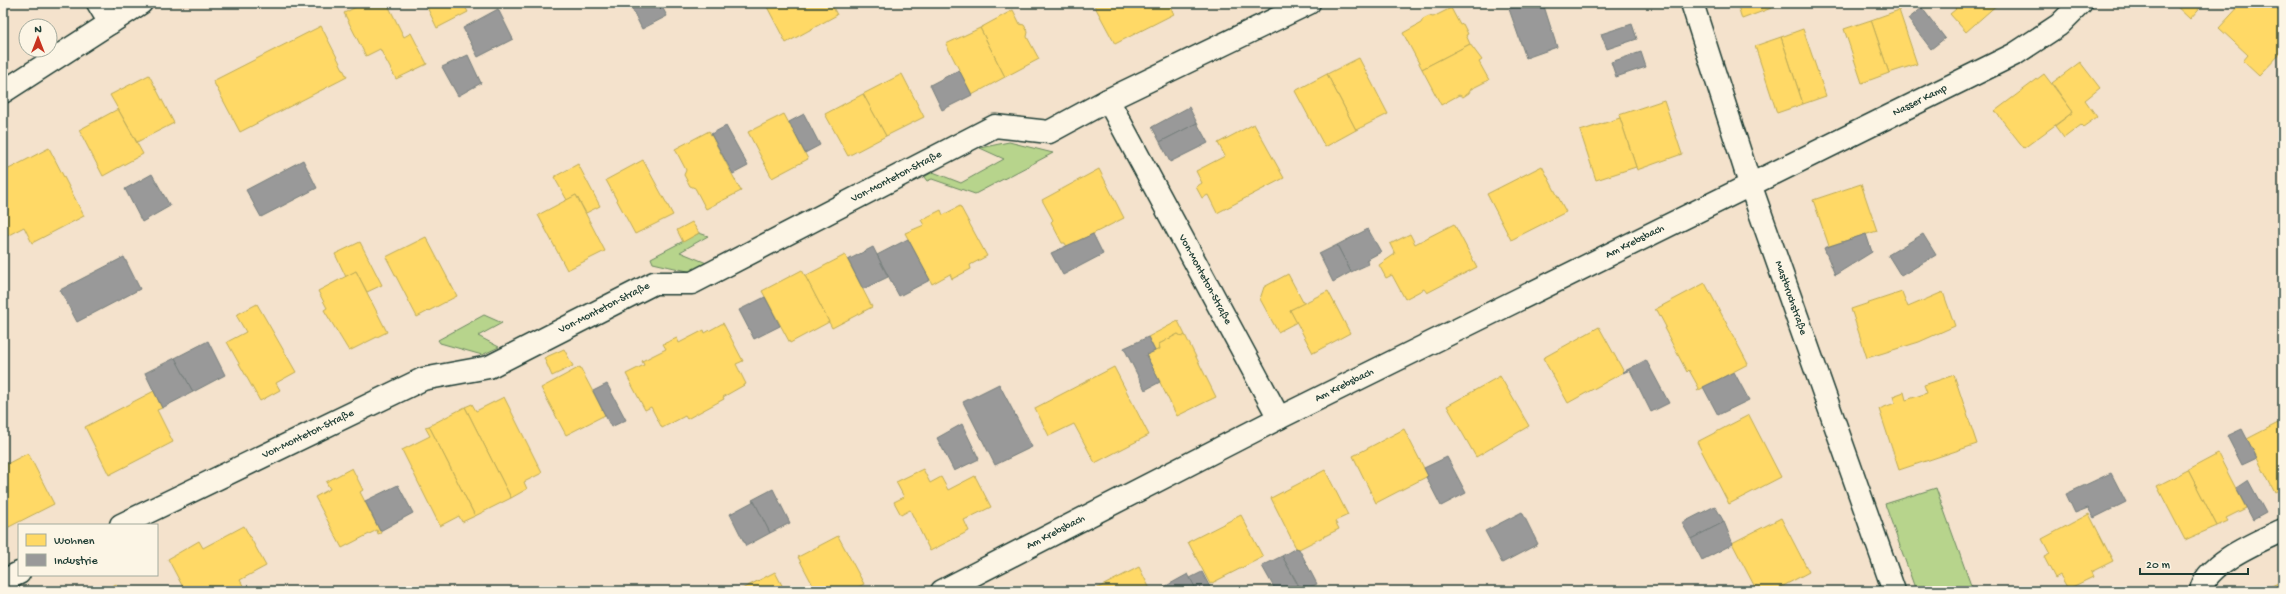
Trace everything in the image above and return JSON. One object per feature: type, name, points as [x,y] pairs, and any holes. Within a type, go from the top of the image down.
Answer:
[{"type":"street","points":[[98,3],[110,23]]},
{"type":"street","points":[[3,92],[141,3]]},
{"type":"street","name":"Von-Monteton-Straße","points":[[123,524],[423,379],[489,367],[654,283],[692,282],[995,126],[1049,132],[1108,100],[1309,3]]},
{"type":"street","name":"Mastbruchstraße","points":[[1692,3],[1750,184],[1894,591]]},
{"type":"street","name":"Nasser Kamp","points":[[1750,184],[2015,54],[2059,25],[2081,3]]},
{"type":"street","name":"Von-Monteton-Straße","points":[[1108,100],[1279,418]]},
{"type":"street","name":"Am Krebsbach","points":[[942,591],[1279,418],[1750,184]]},
{"type":"street","points":[[2201,591],[2211,571],[2249,546],[2283,530]]},
{"type":"street","points":[[3,581],[18,574]]},
{"type":"green space","points":[[1009,142],[1053,153],[975,194],[932,179],[927,181],[924,177],[933,172],[961,183],[1004,159],[980,148]]},
{"type":"green space","points":[[699,233],[708,236],[680,252],[709,264],[692,272],[653,263],[651,258]]},
{"type":"green space","points":[[484,315],[502,323],[478,336],[499,347],[482,355],[440,343],[438,340]]},
{"type":"green space","points":[[1936,488],[1973,591],[1916,591],[1885,504]]},
{"type":"building: Wohnen","points":[[364,3],[387,3],[404,37],[411,33],[427,64],[396,79],[380,49],[366,56],[344,13]]},
{"type":"building: Wohnen","points":[[425,3],[463,3],[468,12],[437,28]]},
{"type":"building: Wohnen","points":[[765,3],[831,3],[837,15],[786,43]]},
{"type":"building: Wohnen","points":[[1093,3],[1168,3],[1174,14],[1115,44]]},
{"type":"building: Wohnen","points":[[1737,3],[1785,3],[1742,19]]},
{"type":"building: Wohnen","points":[[1950,3],[1999,3],[1966,32],[1950,14],[1956,9]]},
{"type":"building: Wohnen","points":[[2173,3],[2204,3],[2190,19]]},
{"type":"building: Wohnen","points":[[2242,3],[2272,3],[2283,14],[2283,51],[2259,76],[2243,61],[2248,55],[2219,28]]},
{"type":"building: Wohnen","points":[[1451,8],[1460,25],[1463,24],[1468,34],[1466,35],[1470,44],[1422,69],[1403,33],[1421,23],[1423,19],[1429,16],[1433,17]]},
{"type":"building: Wohnen","points":[[1013,10],[1020,24],[1024,25],[1028,32],[1027,37],[1039,59],[1005,77],[980,28]]},
{"type":"building: Wohnen","points":[[1899,10],[1917,64],[1889,73],[1871,20]]},
{"type":"building: Wohnen","points":[[1871,20],[1889,73],[1862,83],[1844,29]]},
{"type":"building: Wohnen","points":[[321,26],[347,77],[240,132],[213,81]]},
{"type":"building: Wohnen","points":[[980,28],[1005,77],[972,95],[946,44]]},
{"type":"building: Wohnen","points":[[1803,29],[1826,96],[1803,104],[1781,37]]},
{"type":"building: Wohnen","points":[[1781,37],[1803,104],[1777,113],[1755,46]]},
{"type":"building: Wohnen","points":[[1470,44],[1482,60],[1479,62],[1489,80],[1471,89],[1469,93],[1463,97],[1459,95],[1441,105],[1422,69]]},
{"type":"building: Wohnen","points":[[1359,58],[1388,114],[1356,130],[1327,74]]},
{"type":"building: Wohnen","points":[[2080,62],[2100,88],[2085,100],[2097,117],[2083,127],[2081,125],[2064,138],[2055,126],[2073,112],[2052,83]]},
{"type":"building: Wohnen","points":[[902,74],[924,117],[886,136],[863,94]]},
{"type":"building: Wohnen","points":[[1327,74],[1356,130],[1325,147],[1295,91]]},
{"type":"building: Wohnen","points":[[2044,74],[2073,112],[2024,148],[1995,111]]},
{"type":"building: Wohnen","points":[[149,75],[174,123],[137,142],[110,95]]},
{"type":"building: Wohnen","points":[[863,94],[886,136],[848,156],[825,114]]},
{"type":"building: Wohnen","points":[[1664,100],[1682,154],[1637,170],[1619,115]]},
{"type":"building: Wohnen","points":[[118,109],[143,154],[103,176],[79,130]]},
{"type":"building: Wohnen","points":[[784,114],[808,159],[772,178],[748,132]]},
{"type":"building: Wohnen","points":[[1620,118],[1636,167],[1596,180],[1580,131]]},
{"type":"building: Wohnen","points":[[1254,124],[1284,178],[1217,213],[1208,195],[1202,198],[1196,187],[1202,183],[1196,171],[1225,156],[1218,143]]},
{"type":"building: Wohnen","points":[[709,131],[741,191],[706,209],[695,188],[690,186],[684,175],[686,170],[675,149]]},
{"type":"building: Wohnen","points":[[49,148],[84,216],[32,243],[24,227],[3,238],[3,172]]},
{"type":"building: Wohnen","points":[[643,160],[673,215],[635,234],[606,180]]},
{"type":"building: Wohnen","points":[[578,164],[600,206],[586,213],[576,195],[567,200],[554,177]]},
{"type":"building: Wohnen","points":[[1542,166],[1566,212],[1511,240],[1487,194]]},
{"type":"building: Wohnen","points":[[1099,169],[1124,218],[1067,247],[1065,243],[1062,243],[1051,222],[1053,220],[1042,200]]},
{"type":"building: Wohnen","points":[[1861,184],[1877,231],[1829,246],[1813,200]]},
{"type":"building: Wohnen","points":[[576,195],[605,251],[567,270],[538,215]]},
{"type":"building: Wohnen","points":[[960,206],[987,256],[970,265],[971,269],[952,279],[950,274],[932,284],[905,233],[924,225],[921,220],[941,210],[943,215]]},
{"type":"building: Wohnen","points":[[692,222],[699,233],[683,242],[677,230]]},
{"type":"building: Wohnen","points":[[1454,224],[1477,267],[1427,293],[1424,289],[1405,299],[1392,275],[1386,278],[1379,265],[1395,254],[1390,244],[1410,234],[1415,244]]},
{"type":"building: Wohnen","points":[[426,237],[457,296],[417,317],[386,257]]},
{"type":"building: Wohnen","points":[[360,242],[382,285],[367,292],[356,271],[346,277],[335,254]]},
{"type":"building: Wohnen","points":[[845,255],[872,307],[832,328],[805,276]]},
{"type":"building: Wohnen","points":[[802,270],[829,322],[790,343],[762,291]]},
{"type":"building: Wohnen","points":[[356,271],[387,332],[349,351],[324,310],[327,308],[318,291]]},
{"type":"building: Wohnen","points":[[1288,274],[1304,304],[1290,310],[1297,322],[1278,332],[1260,299],[1264,287]]},
{"type":"building: Wohnen","points":[[1705,283],[1748,364],[1697,391],[1699,388],[1689,370],[1687,372],[1664,328],[1666,327],[1657,310],[1654,310]]},
{"type":"building: Wohnen","points":[[1328,291],[1350,333],[1313,353],[1290,310]]},
{"type":"building: Wohnen","points":[[1902,292],[1908,307],[1943,292],[1955,326],[1919,342],[1867,358],[1851,309]]},
{"type":"building: Wohnen","points":[[257,304],[296,372],[276,383],[280,390],[260,401],[227,342],[246,332],[236,315]]},
{"type":"building: Wohnen","points":[[1178,321],[1185,335],[1182,337],[1178,334],[1159,344],[1160,349],[1155,351],[1148,337]]},
{"type":"building: Wohnen","points":[[723,323],[743,361],[736,364],[746,384],[723,397],[724,399],[687,419],[685,416],[662,428],[651,407],[645,410],[626,374],[644,365],[642,361],[666,349],[663,344],[677,338],[679,343],[704,330],[705,333]]},
{"type":"building: Wohnen","points":[[1599,327],[1624,372],[1568,403],[1543,358]]},
{"type":"building: Wohnen","points":[[1178,334],[1182,337],[1185,335],[1216,397],[1177,416],[1146,355],[1160,349],[1159,344]]},
{"type":"building: Wohnen","points":[[564,349],[573,366],[552,376],[544,358]]},
{"type":"building: Wohnen","points":[[580,367],[605,415],[566,435],[541,388]]},
{"type":"building: Wohnen","points":[[1114,367],[1149,435],[1095,463],[1074,424],[1049,436],[1035,408]]},
{"type":"building: Wohnen","points":[[1954,375],[1977,444],[1899,470],[1879,409],[1895,403],[1893,396],[1904,392],[1906,400],[1927,393],[1924,385]]},
{"type":"building: Wohnen","points":[[1500,376],[1529,426],[1476,457],[1447,406]]},
{"type":"building: Wohnen","points":[[154,391],[162,408],[157,410],[173,442],[109,475],[85,427]]},
{"type":"building: Wohnen","points":[[504,397],[542,473],[524,482],[527,489],[511,498],[465,407],[472,404],[476,411]]},
{"type":"building: Wohnen","points":[[465,407],[511,498],[475,516],[429,426]]},
{"type":"building: Wohnen","points":[[1749,415],[1781,477],[1729,504],[1697,442]]},
{"type":"building: Wohnen","points":[[2278,423],[2283,433],[2283,489],[2275,493],[2247,439]]},
{"type":"building: Wohnen","points":[[429,426],[475,516],[462,522],[459,516],[440,526],[402,450],[430,436],[425,427]]},
{"type":"building: Wohnen","points":[[1404,429],[1428,476],[1376,503],[1353,456]]},
{"type":"building: Wohnen","points":[[28,453],[54,504],[3,530],[3,466]]},
{"type":"building: Wohnen","points":[[2218,454],[2246,508],[2226,518],[2228,521],[2217,526],[2188,470]]},
{"type":"building: Wohnen","points":[[352,468],[363,490],[360,492],[381,533],[378,534],[377,530],[342,548],[315,497],[330,489],[326,482]]},
{"type":"building: Wohnen","points":[[923,469],[930,483],[941,477],[948,490],[975,476],[991,507],[964,520],[969,531],[930,551],[910,510],[901,515],[894,502],[904,497],[896,482]]},
{"type":"building: Wohnen","points":[[1325,470],[1348,515],[1335,521],[1339,529],[1297,550],[1271,498]]},
{"type":"building: Wohnen","points":[[2188,470],[2217,526],[2185,540],[2157,486]]},
{"type":"building: Wohnen","points":[[2089,514],[2113,561],[2091,572],[2093,577],[2068,589],[2060,575],[2055,578],[2044,557],[2050,554],[2042,539]]},
{"type":"building: Wohnen","points":[[1241,515],[1263,557],[1210,584],[1188,542]]},
{"type":"building: Wohnen","points":[[1781,518],[1809,572],[1774,591],[1757,591],[1732,543]]},
{"type":"building: Wohnen","points":[[244,526],[266,566],[240,580],[246,591],[213,591],[212,589],[207,591],[185,591],[168,559],[199,541],[203,548]]},
{"type":"building: Wohnen","points":[[838,536],[864,584],[851,591],[816,591],[798,557]]},
{"type":"building: Wohnen","points":[[1139,567],[1151,591],[1092,591]]},
{"type":"building: Wohnen","points":[[775,572],[785,591],[738,591]]},
{"type":"building: Wohnen","points":[[2282,581],[2283,591],[2262,591]]},
{"type":"building: Wohnen","points":[[116,584],[119,591],[103,591]]},
{"type":"building: Industrie","points":[[629,3],[660,3],[667,16],[642,29]]},
{"type":"building: Industrie","points":[[1526,3],[1543,3],[1557,47],[1526,58],[1509,9]]},
{"type":"building: Industrie","points":[[1922,8],[1945,38],[1931,49],[1908,19]]},
{"type":"building: Industrie","points":[[498,9],[513,39],[478,57],[463,28]]},
{"type":"building: Industrie","points":[[1632,24],[1637,39],[1607,49],[1601,34]]},
{"type":"building: Industrie","points":[[1641,52],[1646,67],[1616,77],[1611,62]]},
{"type":"building: Industrie","points":[[468,55],[481,83],[458,96],[442,67]]},
{"type":"building: Industrie","points":[[959,70],[972,95],[942,110],[930,85]]},
{"type":"building: Industrie","points":[[1189,107],[1197,123],[1160,142],[1152,127]]},
{"type":"building: Industrie","points":[[804,114],[820,145],[805,153],[789,122]]},
{"type":"building: Industrie","points":[[1197,123],[1208,143],[1170,162],[1160,142]]},
{"type":"building: Industrie","points":[[726,126],[748,166],[733,174],[711,134]]},
{"type":"building: Industrie","points":[[303,160],[317,188],[261,217],[246,190]]},
{"type":"building: Industrie","points":[[152,174],[170,206],[142,222],[125,189]]},
{"type":"building: Industrie","points":[[1368,229],[1381,252],[1366,260],[1369,264],[1351,272],[1337,245]]},
{"type":"building: Industrie","points":[[1093,234],[1103,254],[1063,275],[1051,253]]},
{"type":"building: Industrie","points":[[1866,234],[1872,252],[1835,275],[1824,248]]},
{"type":"building: Industrie","points":[[1923,234],[1936,255],[1901,276],[1888,255]]},
{"type":"building: Industrie","points":[[908,239],[930,280],[899,296],[877,255]]},
{"type":"building: Industrie","points":[[1337,245],[1351,272],[1333,282],[1319,254]]},
{"type":"building: Industrie","points":[[873,247],[888,277],[863,289],[848,260]]},
{"type":"building: Industrie","points":[[124,257],[140,289],[77,322],[60,290]]},
{"type":"building: Industrie","points":[[765,297],[780,326],[754,339],[739,310]]},
{"type":"building: Industrie","points":[[1148,337],[1155,351],[1146,355],[1160,382],[1145,390],[1124,348]]},
{"type":"building: Industrie","points":[[208,341],[225,375],[193,392],[175,358]]},
{"type":"building: Industrie","points":[[175,358],[193,392],[162,408],[145,373]]},
{"type":"building: Industrie","points":[[1646,360],[1669,403],[1651,412],[1630,370],[1623,373]]},
{"type":"building: Industrie","points":[[1734,372],[1749,400],[1718,415],[1703,387]]},
{"type":"building: Industrie","points":[[607,384],[626,420],[611,427],[593,391]]},
{"type":"building: Industrie","points":[[999,384],[1032,447],[995,465],[963,402]]},
{"type":"building: Industrie","points":[[962,424],[979,459],[954,471],[937,438]]},
{"type":"building: Industrie","points":[[2242,429],[2257,458],[2242,465],[2227,436]]},
{"type":"building: Industrie","points":[[1447,457],[1466,493],[1441,506],[1426,477],[1428,476],[1424,468]]},
{"type":"building: Industrie","points":[[2111,473],[2126,502],[2094,518],[2088,508],[2075,513],[2066,494]]},
{"type":"building: Industrie","points":[[2248,480],[2266,513],[2253,520],[2236,488]]},
{"type":"building: Industrie","points":[[398,485],[413,513],[380,531],[365,501]]},
{"type":"building: Industrie","points":[[773,489],[790,523],[770,533],[752,500]]},
{"type":"building: Industrie","points":[[754,501],[770,533],[746,546],[730,514]]},
{"type":"building: Industrie","points":[[1715,506],[1724,522],[1691,539],[1682,523]]},
{"type":"building: Industrie","points":[[1522,512],[1538,544],[1502,563],[1485,531]]},
{"type":"building: Industrie","points":[[1724,522],[1733,544],[1702,560],[1691,539]]},
{"type":"building: Industrie","points":[[1296,548],[1299,549],[1317,584],[1302,591],[1282,556]]},
{"type":"building: Industrie","points":[[1282,556],[1301,591],[1276,591],[1262,566]]},
{"type":"building: Industrie","points":[[1202,572],[1212,591],[1197,591],[1190,578]]},
{"type":"building: Industrie","points":[[1188,574],[1197,591],[1157,591]]}]
